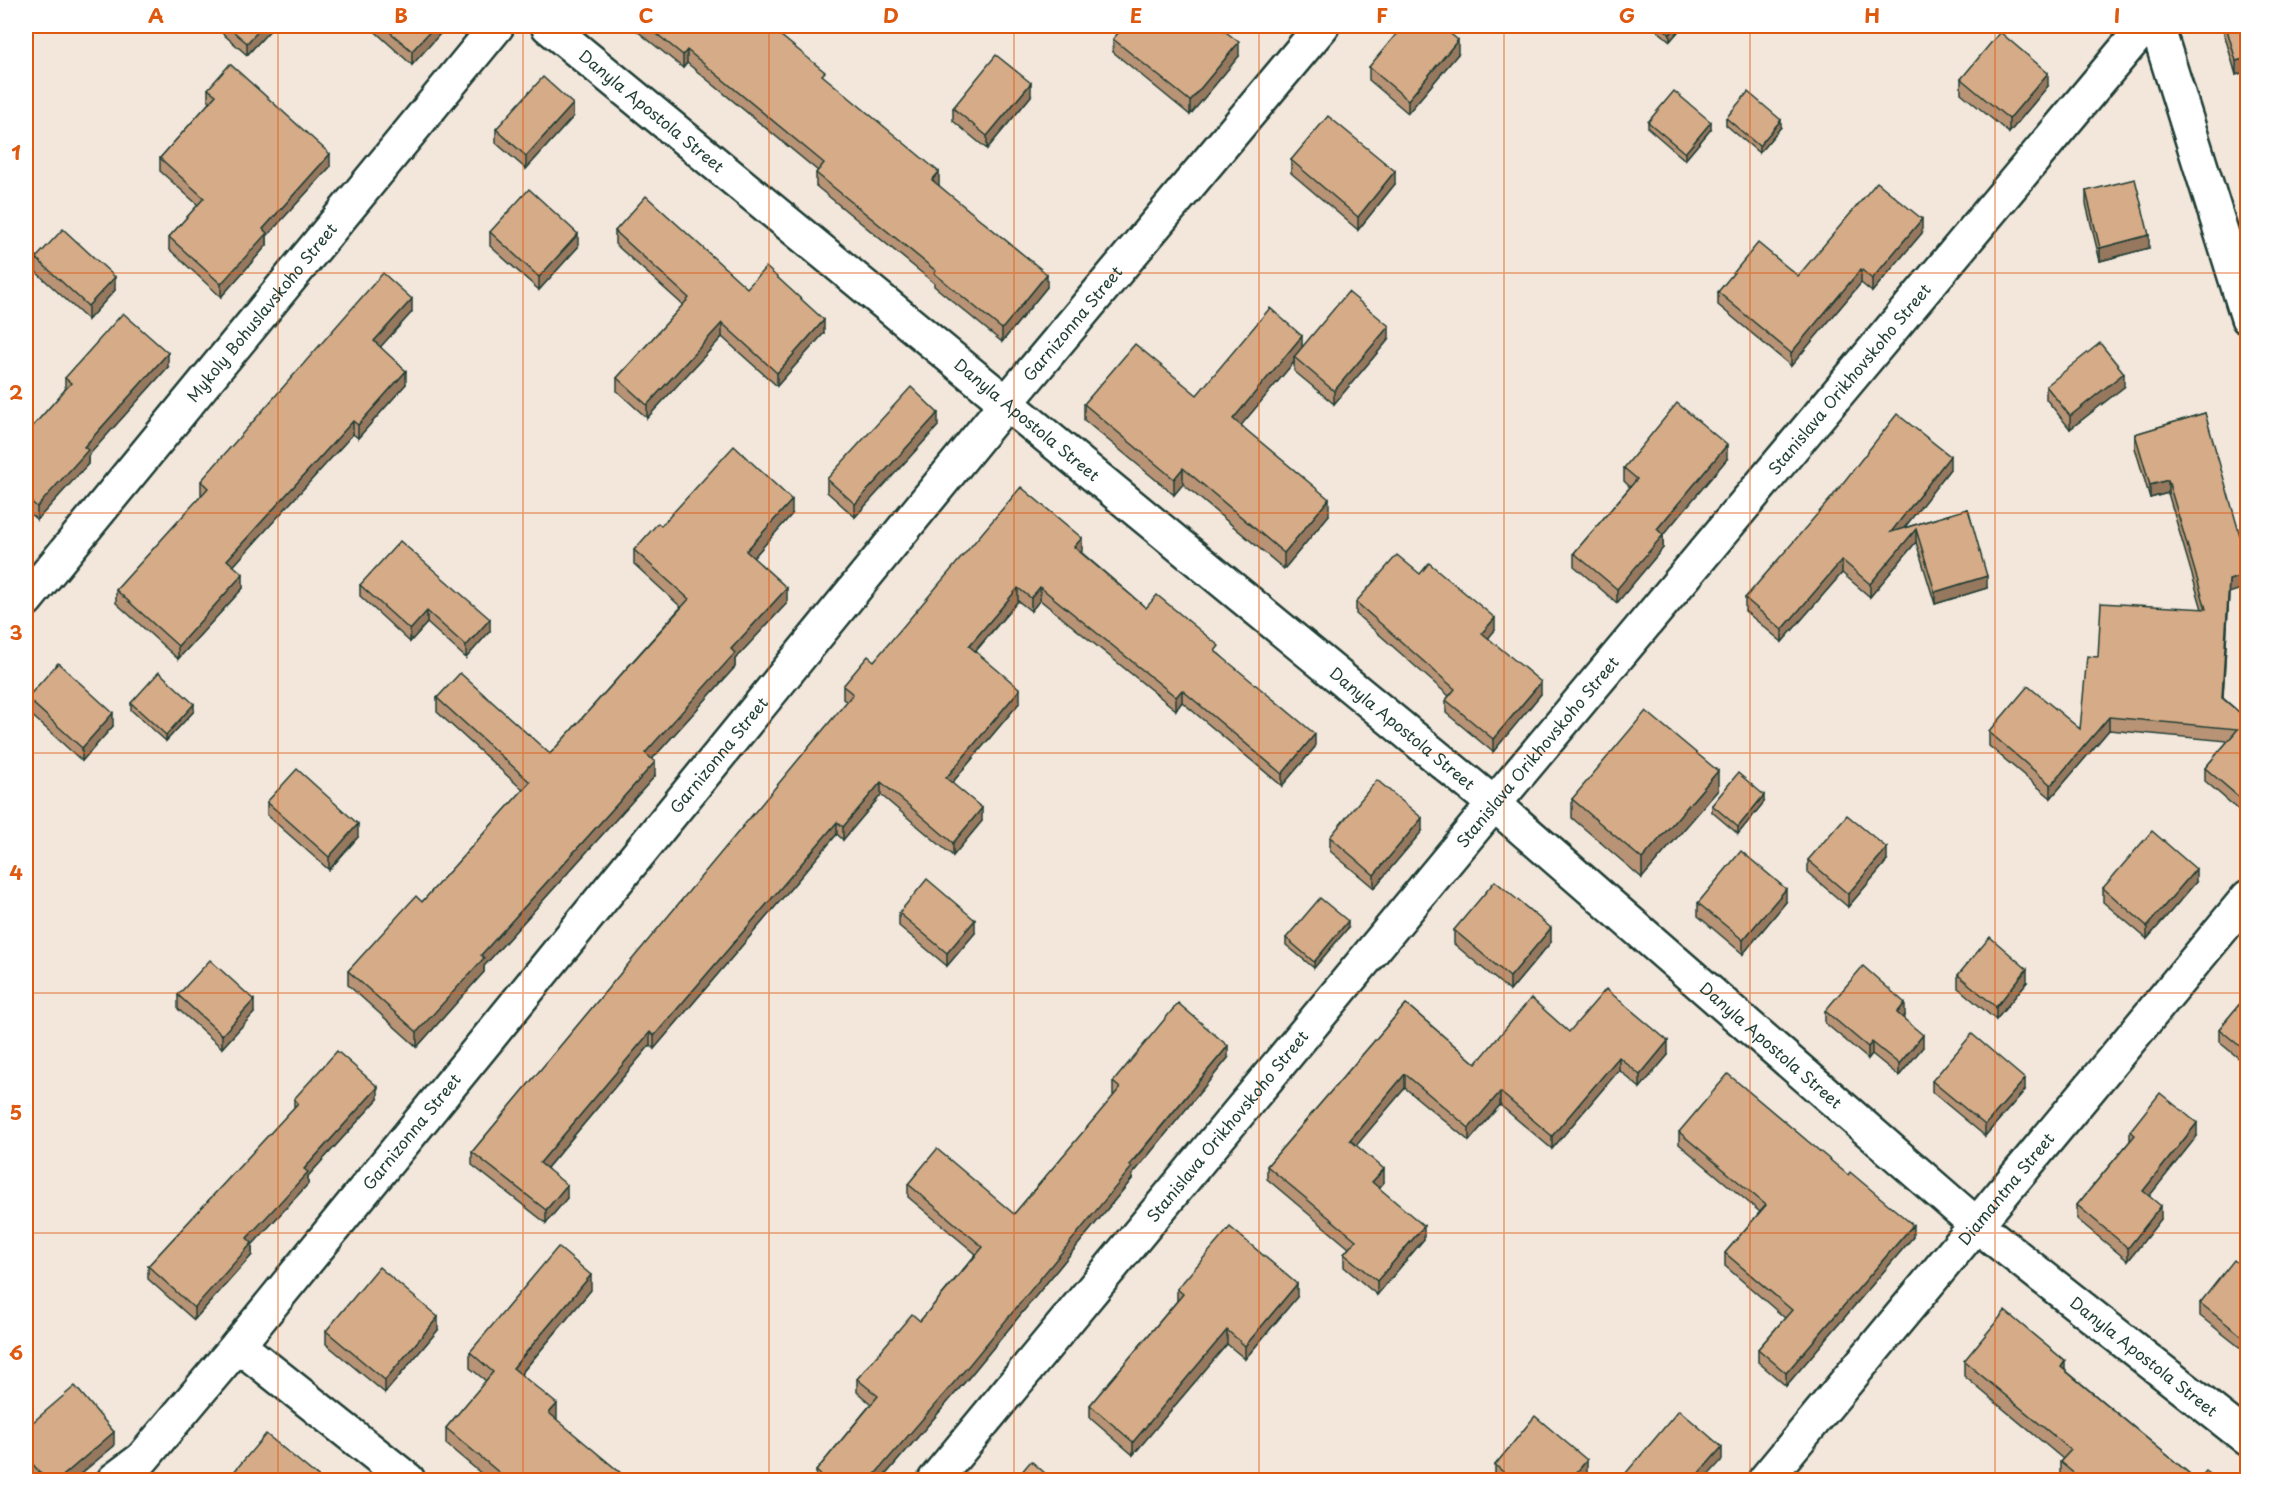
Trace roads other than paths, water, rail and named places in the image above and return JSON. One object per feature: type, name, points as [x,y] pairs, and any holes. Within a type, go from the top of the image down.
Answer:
[{"type":"street","name":"Mykoly Bohuslavskoho Street","points":[[26,600],[497,26]]},
{"type":"street","name":"Danyla Apostola Street","points":[[548,26],[1494,804],[1978,1226],[2247,1439]]},
{"type":"street","name":"Garnizonna Street","points":[[114,1480],[142,1459],[238,1345],[1007,402],[1322,26]]},
{"type":"street","name":"Stanislava Orikhovskoho Street","points":[[934,1480],[1494,804],[2145,26]]},
{"type":"street","points":[[2157,26],[2247,318]]},
{"type":"street","name":"Diamantna Street","points":[[1765,1480],[1978,1226],[2247,897]]},
{"type":"street","points":[[238,1345],[408,1480]]}]
